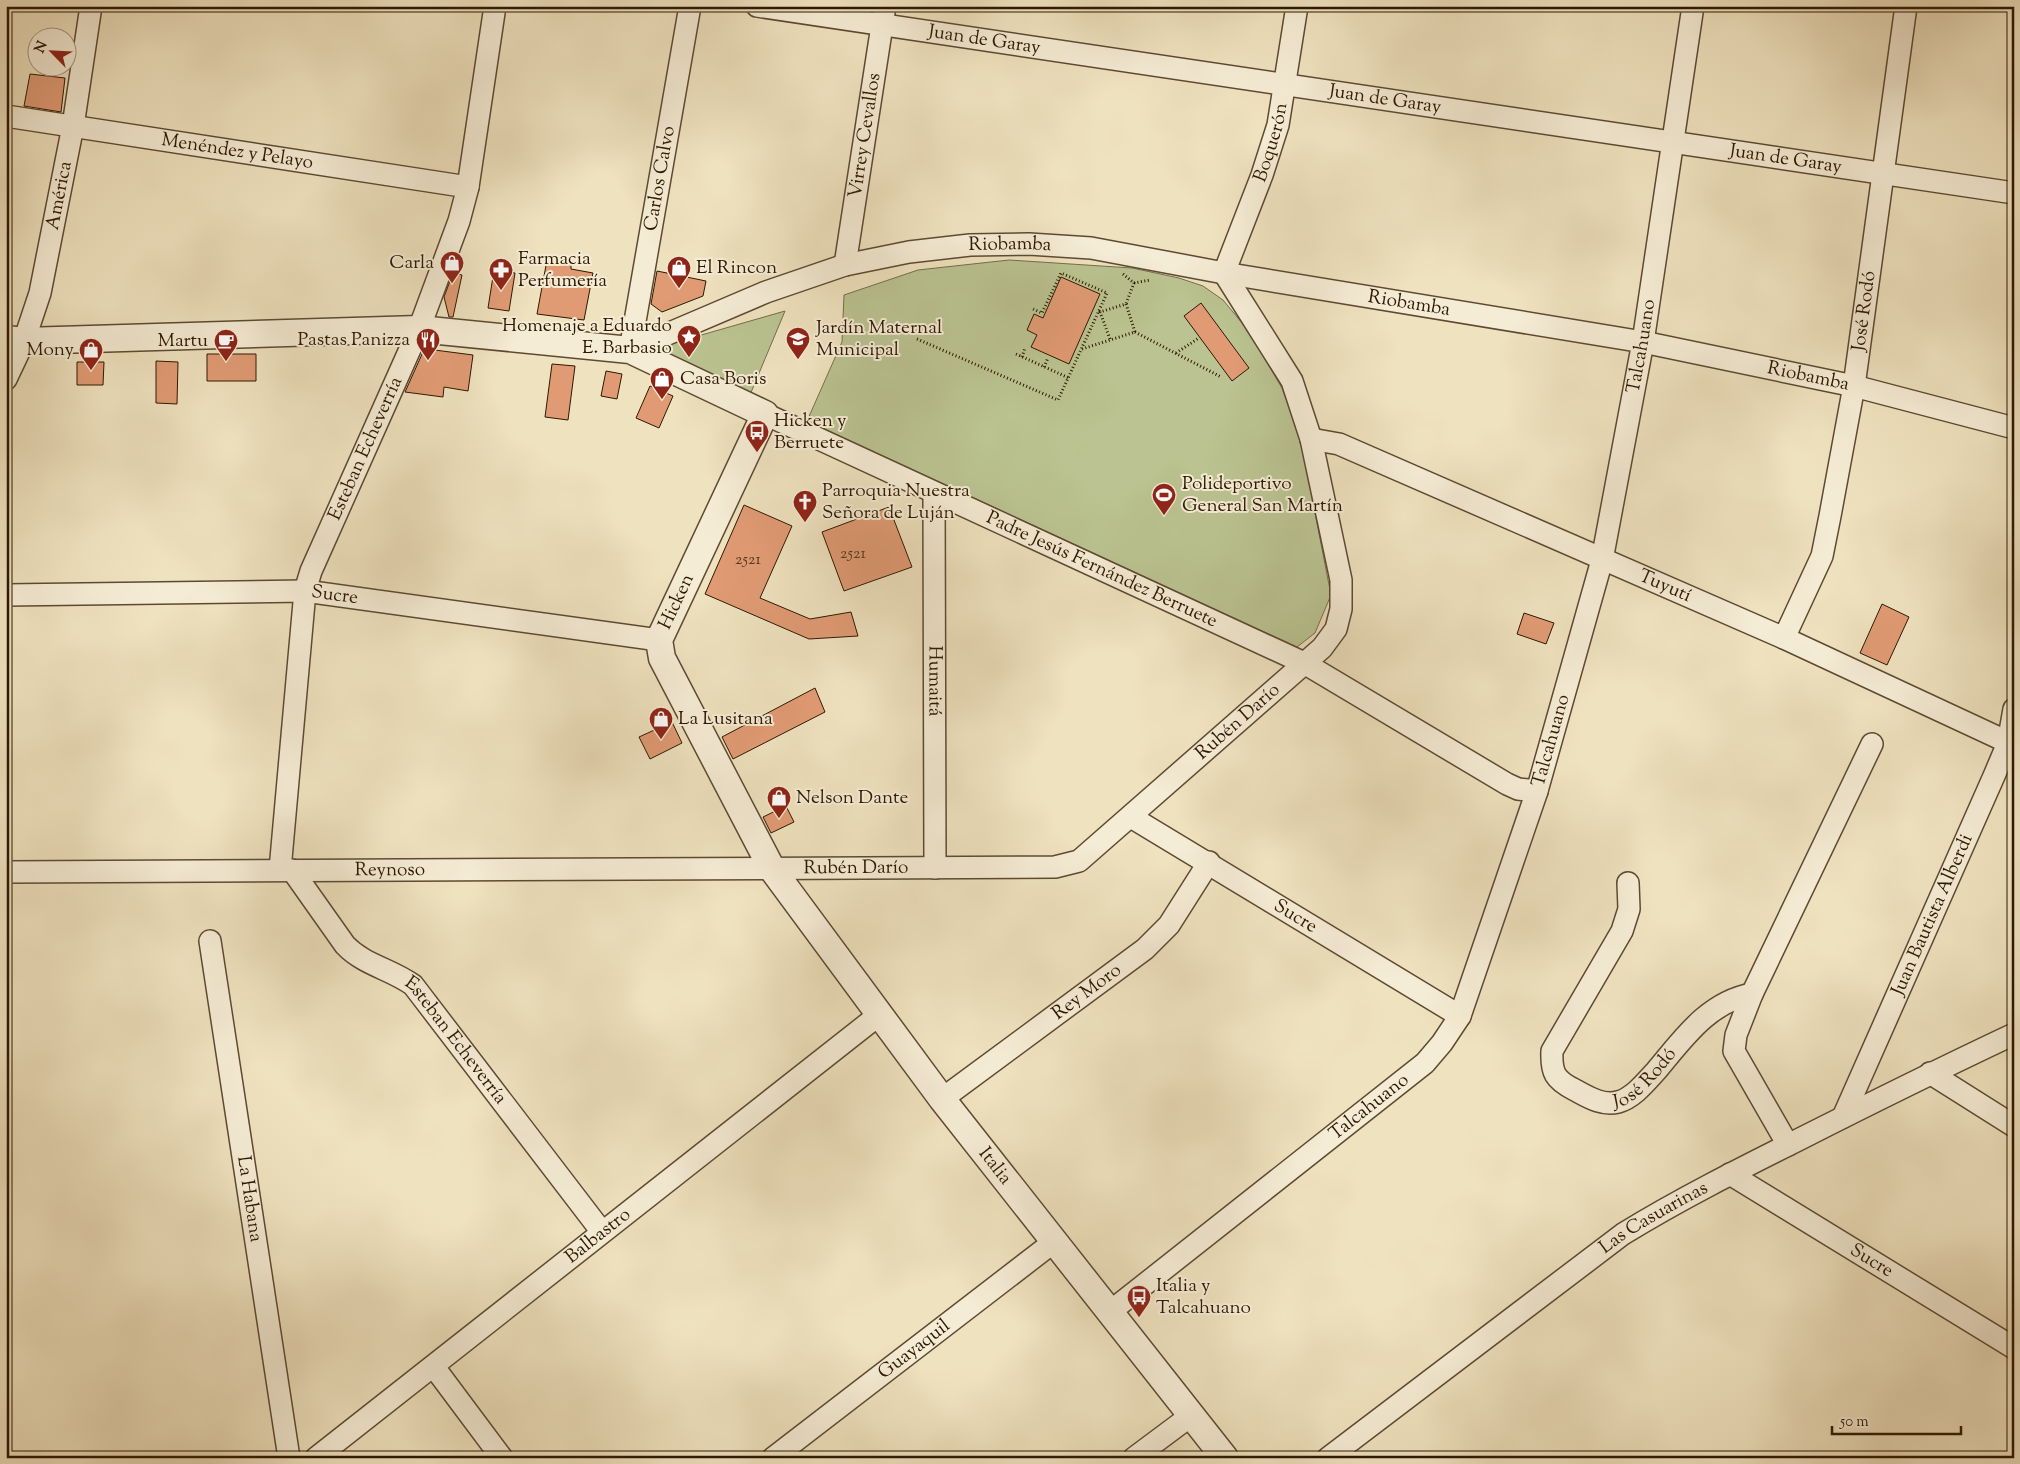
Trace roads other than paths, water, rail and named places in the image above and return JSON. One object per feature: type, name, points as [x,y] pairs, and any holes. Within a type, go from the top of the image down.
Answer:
[{"type":"street","name":"América","points":[[6,378],[15,340],[40,294],[73,126],[91,6]]},
{"type":"street","name":"Esteban Echeverría","points":[[495,6],[468,186],[459,221],[419,329],[311,571],[305,591],[286,870],[355,955],[402,977],[412,985],[602,1232]]},
{"type":"street","name":"Carlos Calvo","points":[[630,350],[690,6]]},
{"type":"street","name":"Juan de Garay","points":[[757,6],[883,15],[1285,86],[2014,193]]},
{"type":"street","name":"Boquerón","points":[[1224,273],[1262,175],[1278,125],[1297,6]]},
{"type":"street","name":"Talcahuano","points":[[1111,1311],[1425,1062],[1460,1016],[1537,791],[1602,560],[1643,342],[1693,6]]},
{"type":"street","name":"José Rodó","points":[[1784,638],[1822,556],[1854,386],[1906,6]]},
{"type":"street","name":"Virrey Cevallos","points":[[845,265],[883,15]]},
{"type":"street","name":"Menéndez y Pelayo","points":[[6,116],[468,186]]},
{"type":"street","name":"Riobamba","points":[[15,340],[419,329],[630,350],[766,292],[845,265],[909,252],[961,246],[1029,244],[1091,248],[1224,273],[1643,342],[1854,386],[2014,428]]},
{"type":"street","name":"Rubén Darío","points":[[772,869],[1055,867],[1079,861],[1322,648],[1336,629],[1341,609],[1341,580],[1311,439],[1292,381],[1224,273]]},
{"type":"street","name":"Padre Jesús Fernández Berruete","points":[[630,350],[934,493],[1304,663],[1507,784],[1518,789],[1537,791]]},
{"type":"street","name":"Hicken","points":[[765,414],[660,640],[662,658],[772,869]]},
{"type":"street","name":"Tuyutí","points":[[1311,439],[1339,444],[1784,638],[2011,744]]},
{"type":"street","name":"Humaitá","points":[[934,493],[935,868]]},
{"type":"street","name":"Sucre","points":[[6,595],[305,591],[660,640]]},
{"type":"street","name":"Juan Bautista Alberdi","points":[[1843,1117],[2011,744],[2014,709]]},
{"type":"street","points":[[1788,1145],[1734,1051],[1736,1035],[1752,994],[1872,744]]},
{"type":"street","name":"Sucre","points":[[1131,817],[1209,862],[1460,1016]]},
{"type":"street","name":"Rey Moro","points":[[942,1099],[1145,949],[1169,925],[1209,862]]},
{"type":"street","name":"Reynoso","points":[[6,872],[772,869]]},
{"type":"street","name":"Italia","points":[[772,869],[942,1099],[1226,1458]]},
{"type":"street","name":"José Rodó","points":[[1628,883],[1629,908],[1622,931],[1552,1051],[1551,1067],[1560,1080],[1596,1102],[1616,1103],[1629,1098],[1648,1080],[1702,1020],[1719,1006],[1737,997],[1752,994]]},
{"type":"street","name":"La Habana","points":[[210,941],[289,1458]]},
{"type":"street","name":"Balbastro","points":[[316,1458],[880,1014]]},
{"type":"street","name":"Las Casuarinas","points":[[1328,1458],[1623,1234],[1730,1174],[1930,1073],[2014,1034]]},
{"type":"street","points":[[1930,1073],[2014,1126]]},
{"type":"street","name":"Sucre","points":[[1730,1174],[2014,1348]]},
{"type":"street","name":"Guayaquil","points":[[773,1458],[1055,1241]]},
{"type":"street","points":[[434,1367],[502,1458]]},
{"type":"street","points":[[1134,1458],[1193,1414]]},
{"type":"place","name":"Carla","points":[[452,284]]},
{"type":"place","name":"El Rincon","points":[[679,289]]},
{"type":"place","name":"Farmacia Perfumería","points":[[501,291]]},
{"type":"place","name":"Homenaje a Eduardo E. Barbasio","points":[[689,358]]},
{"type":"place","name":"Jardín Maternal Municipal","points":[[798,360]]},
{"type":"place","name":"Pastas Panizza","points":[[428,361]]},
{"type":"place","name":"Martu","points":[[226,362]]},
{"type":"place","name":"Mony","points":[[91,371]]},
{"type":"place","name":"Casa Boris","points":[[662,400]]},
{"type":"place","name":"Hicken y Berruete","points":[[757,453]]},
{"type":"place","name":"Polideportivo General San Martín","points":[[1164,516]]},
{"type":"place","name":"Parroquia Nuestra Señora de Luján","points":[[805,523]]},
{"type":"place","name":"La Lusitana","points":[[661,740]]},
{"type":"place","name":"Nelson Dante","points":[[779,819]]},
{"type":"place","name":"Italia y Talcahuano","points":[[1139,1318]]}]
